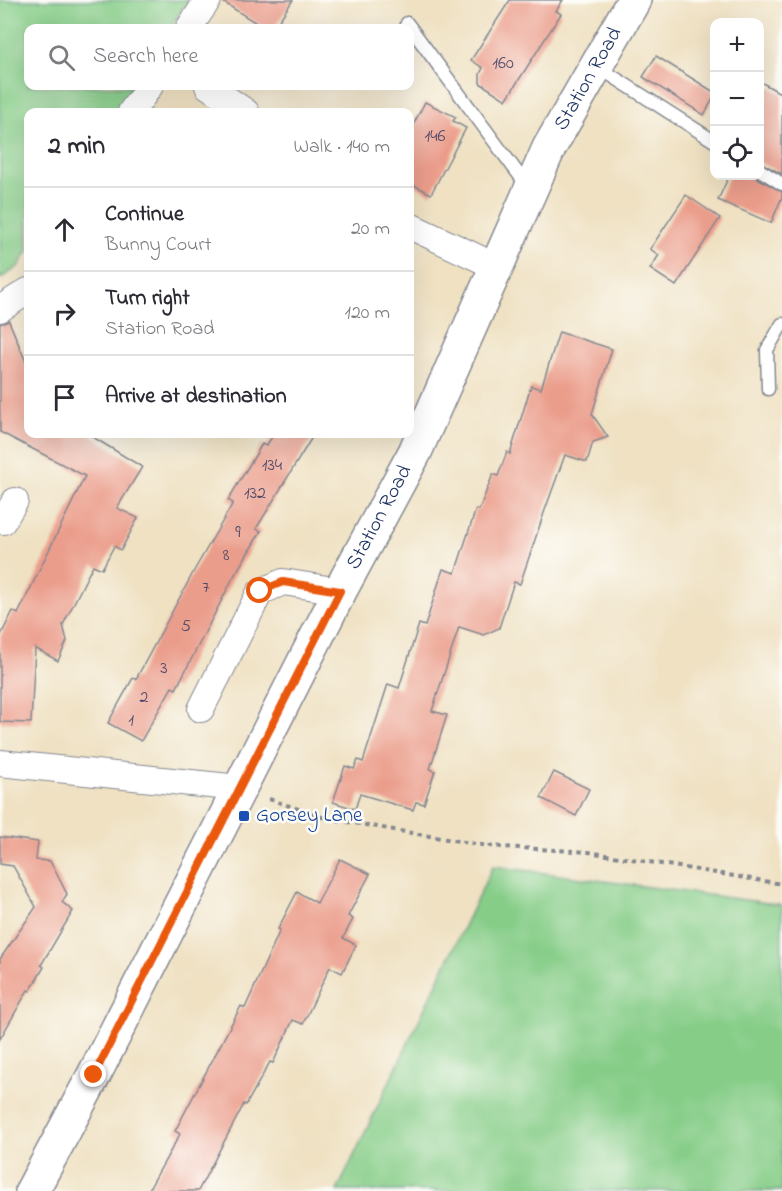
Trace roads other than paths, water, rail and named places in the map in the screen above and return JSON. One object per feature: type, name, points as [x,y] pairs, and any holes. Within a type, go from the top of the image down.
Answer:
[{"type":"street","points":[[192,24],[208,0]]},
{"type":"street","name":"Station Road","points":[[32,1191],[94,1075],[340,591],[415,452],[549,148],[634,0]]},
{"type":"street","points":[[134,108],[147,90]]},
{"type":"street","points":[[214,90],[240,108]]},
{"type":"street","points":[[414,228],[497,267]]},
{"type":"street","points":[[0,309],[24,294]]},
{"type":"street","points":[[201,709],[260,591],[283,582],[340,591]]},
{"type":"street","points":[[0,763],[239,788]]},
{"type":"lane","points":[[414,32],[531,190]]},
{"type":"lane","points":[[597,66],[710,138]]},
{"type":"lane","points":[[764,173],[782,184]]},
{"type":"lane","points":[[768,388],[767,350],[782,324]]},
{"type":"place","name":"Gorsey Lane","points":[[244,816]]}]
